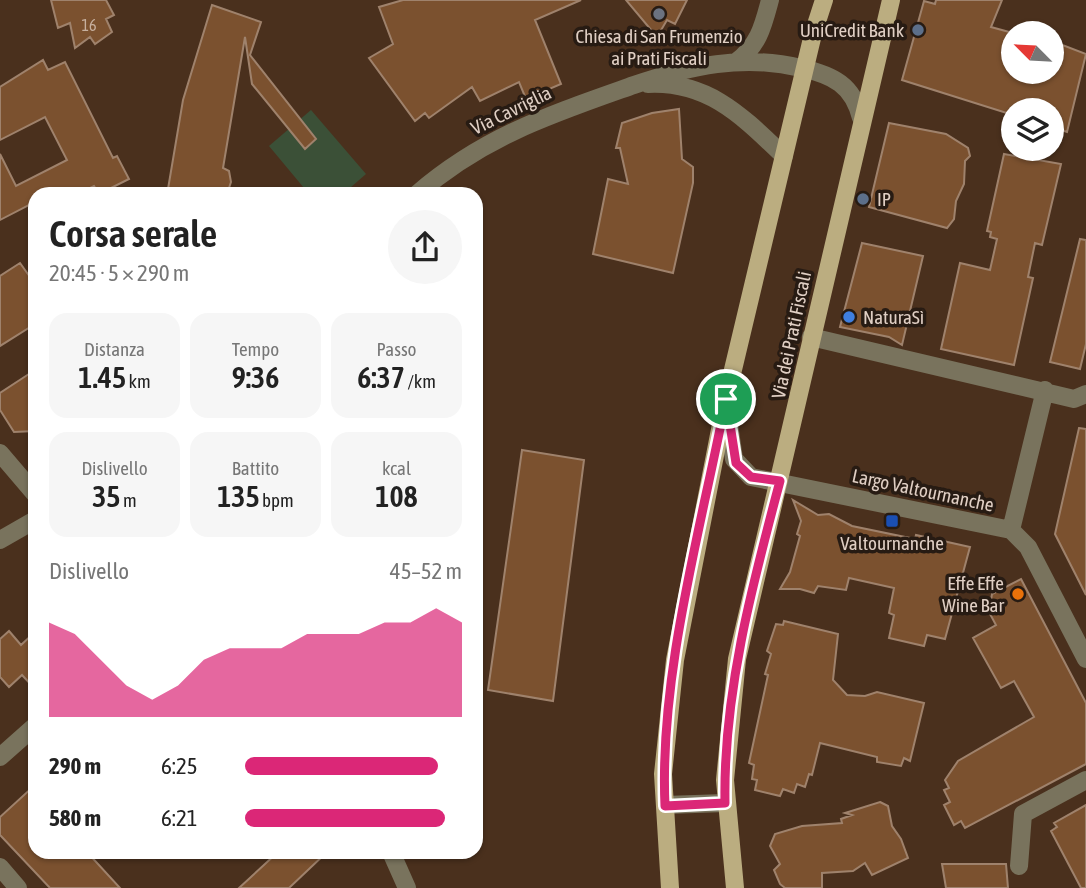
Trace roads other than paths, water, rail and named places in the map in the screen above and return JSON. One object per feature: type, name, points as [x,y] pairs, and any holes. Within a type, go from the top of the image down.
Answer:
[{"type":"main road","points":[[670,888],[665,806],[666,726],[673,670],[726,399],[804,69],[824,0]]},
{"type":"main road","name":"Via dei Prati Fiscali","points":[[736,888],[725,803],[725,755],[737,659],[891,0]]},
{"type":"street","points":[[736,62],[752,49],[760,37],[770,0]]},
{"type":"street","name":"Via Cavriglia","points":[[425,187],[460,160],[509,132],[572,105],[673,71],[736,62],[781,63],[833,77],[848,88],[856,100],[862,118]]},
{"type":"street","name":"Via Cavriglia","points":[[634,85],[681,85],[711,95],[744,117],[784,156]]},
{"type":"street","points":[[811,337],[1045,390],[1074,400],[1086,394]]},
{"type":"street","name":"Largo Valtournanche","points":[[726,399],[736,463],[751,477],[1011,530],[1045,390]]},
{"type":"street","points":[[0,453],[28,486]]},
{"type":"street","points":[[0,540],[28,524]]},
{"type":"street","points":[[1011,530],[1028,547],[1086,659]]},
{"type":"street","points":[[0,757],[28,732]]},
{"type":"street","points":[[1019,866],[1023,814],[1086,780]]},
{"type":"street","points":[[665,806],[725,803]]},
{"type":"street","points":[[394,859],[407,888]]},
{"type":"street","points":[[0,867],[18,888]]},
{"type":"place","name":"Chiesa di San Frumenzio ai Prati Fiscali","points":[[659,14]]},
{"type":"place","name":"UniCredit Bank","points":[[918,30]]},
{"type":"place","name":"IP","points":[[863,199]]},
{"type":"place","name":"NaturaSì","points":[[849,317]]},
{"type":"place","name":"Valtournanche","points":[[892,521]]},
{"type":"place","name":"Effe Effe Wine Bar","points":[[1018,594]]}]
